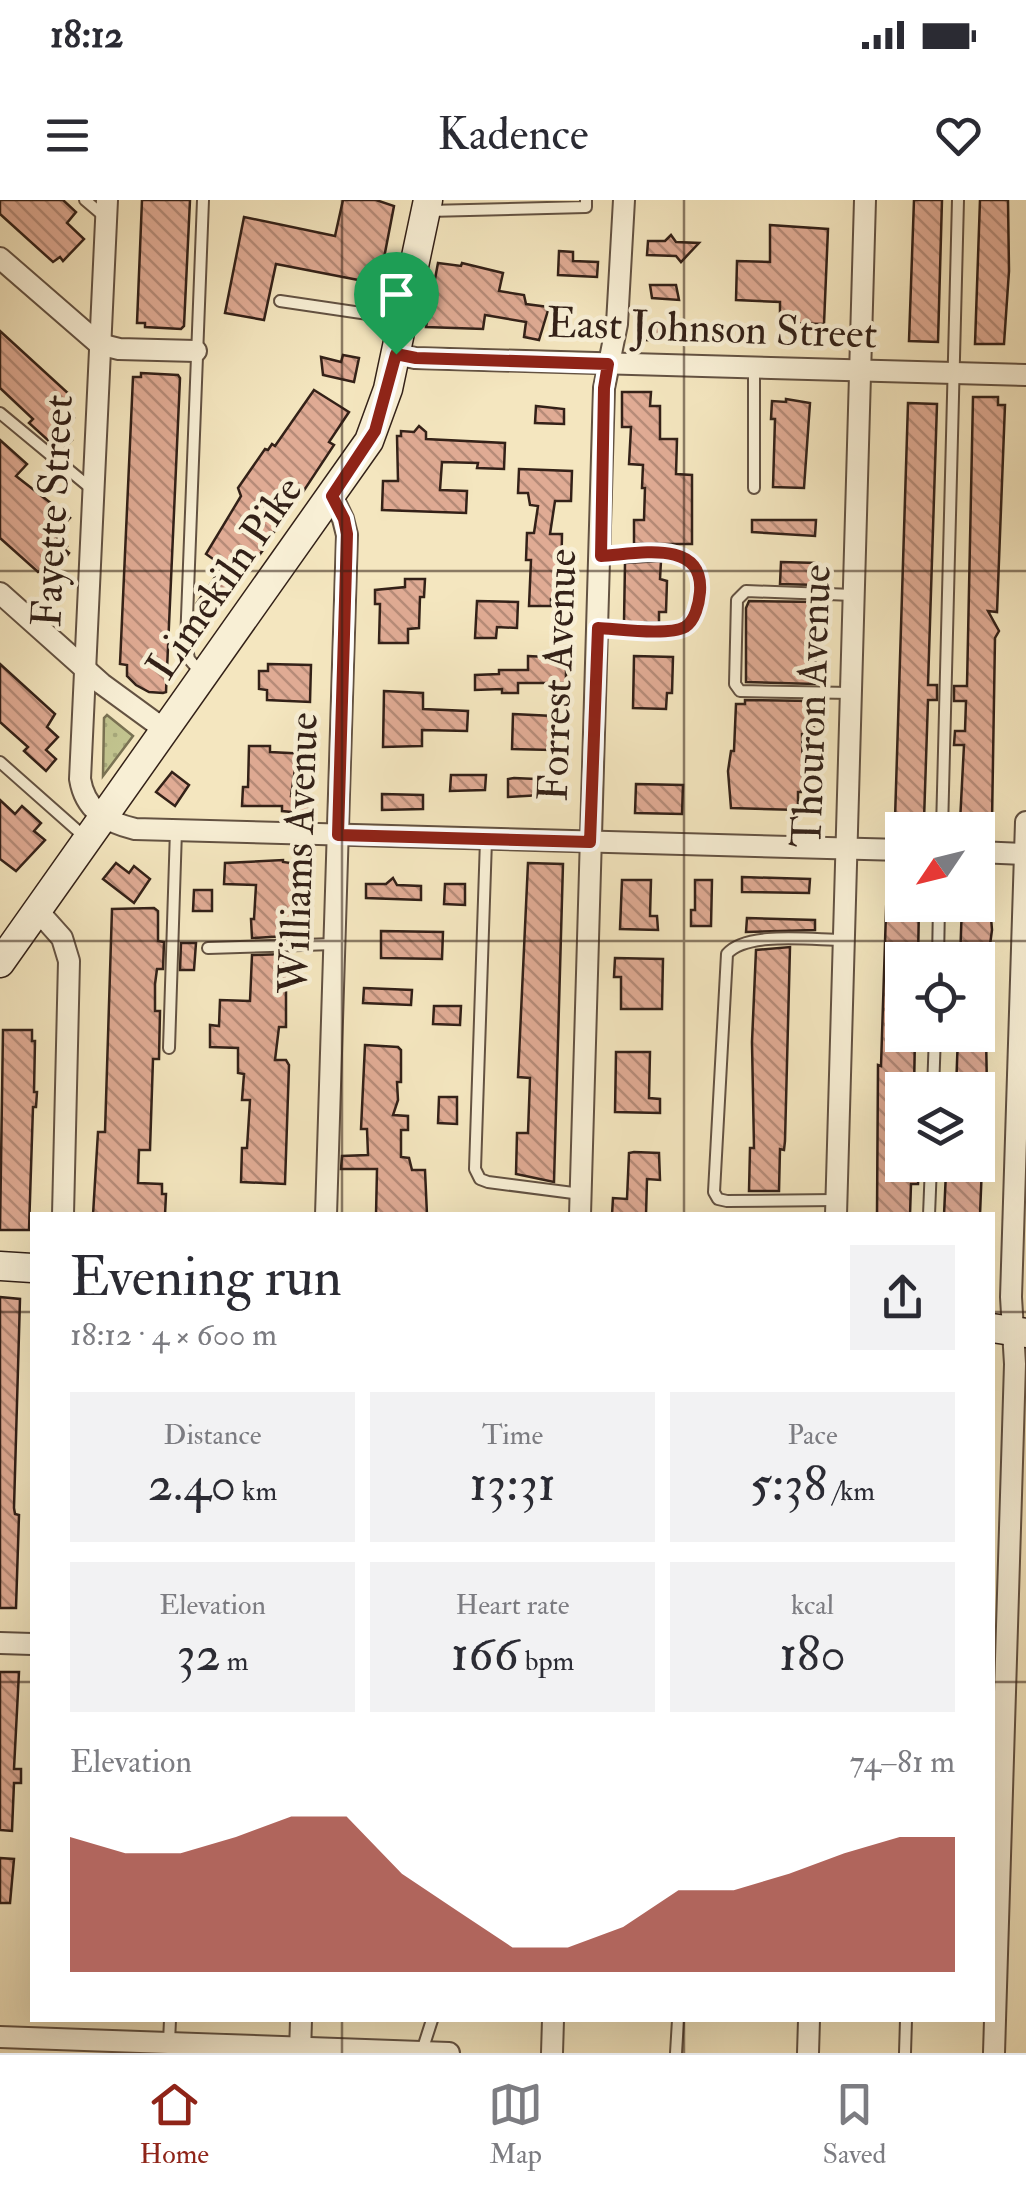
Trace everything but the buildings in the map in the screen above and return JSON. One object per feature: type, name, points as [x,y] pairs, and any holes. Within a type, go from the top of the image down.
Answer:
[{"type":"street","name":"Forrest Avenue","points":[[580,1205],[604,388],[620,299],[624,200]]},
{"type":"street","name":"Thouron Avenue","points":[[836,1207],[866,200]]},
{"type":"street","name":"Limekiln Pike","points":[[5,944],[38,910],[375,431],[396,354],[427,205]]},
{"type":"street","name":"Fayette Street","points":[[95,829],[80,778],[107,209]]},
{"type":"street","points":[[0,258],[99,344],[119,349],[196,350]]},
{"type":"street","name":"East Johnson Street","points":[[396,354],[416,358],[1026,375]]},
{"type":"street","name":"Williams Avenue","points":[[326,1212],[347,534],[332,496]]},
{"type":"street","points":[[0,593],[83,667],[166,730]]},
{"type":"street","points":[[994,2053],[1008,1674],[1016,1364],[1010,1296],[1026,822]]},
{"type":"street","points":[[95,829],[885,849]]},
{"type":"street","points":[[995,853],[1025,854]]},
{"type":"street","points":[[38,910],[62,938],[69,961],[63,1212]]},
{"type":"street","points":[[0,1266],[30,1268]]},
{"type":"street","points":[[0,1643],[30,1644]]},
{"type":"street","points":[[300,2051],[301,2022]]},
{"type":"street","points":[[552,2053],[553,2022]]},
{"type":"street","points":[[808,2053],[809,2022]]},
{"type":"street","points":[[5,2043],[61,2030],[103,2047],[169,2042],[193,2048],[449,2053]]},
{"type":"lane","points":[[85,200],[107,209]]},
{"type":"lane","points":[[204,200],[186,643],[189,660],[204,676]]},
{"type":"lane","points":[[427,205],[586,206],[586,200]]},
{"type":"lane","points":[[943,812],[958,200]]},
{"type":"lane","points":[[280,301],[403,320]]},
{"type":"lane","points":[[754,368],[754,488]]},
{"type":"lane","points":[[0,414],[94,491]]},
{"type":"lane","points":[[598,628],[675,630],[687,626],[694,617],[700,593],[698,568],[690,559],[666,552],[601,556]]},
{"type":"lane","points":[[852,693],[740,691],[735,684],[737,600],[746,591],[853,595]]},
{"type":"lane","points":[[0,762],[95,829]]},
{"type":"lane","points":[[169,1048],[176,830]]},
{"type":"lane","points":[[486,838],[475,1169],[480,1179],[488,1182],[580,1205]]},
{"type":"lane","points":[[836,1207],[727,1201],[718,1199],[714,1192],[727,954],[731,948],[756,940],[842,940]]},
{"type":"lane","points":[[208,948],[334,944]]},
{"type":"lane","points":[[929,1212],[930,1182]]},
{"type":"lane","points":[[169,2042],[170,2022]]},
{"type":"lane","points":[[421,2052],[431,2022]]},
{"type":"lane","points":[[676,2053],[678,2022]]},
{"type":"lane","points":[[905,2053],[906,2022]]},
{"type":"green space","points":[[107,715],[133,736],[103,776],[104,718]]},
{"type":"route","points":[[396,354],[416,358],[608,364],[604,388],[601,556],[666,552],[690,559],[698,568],[700,593],[694,617],[687,626],[675,630],[598,628],[590,842],[338,835],[347,534],[332,496],[375,431],[396,354]]}]
